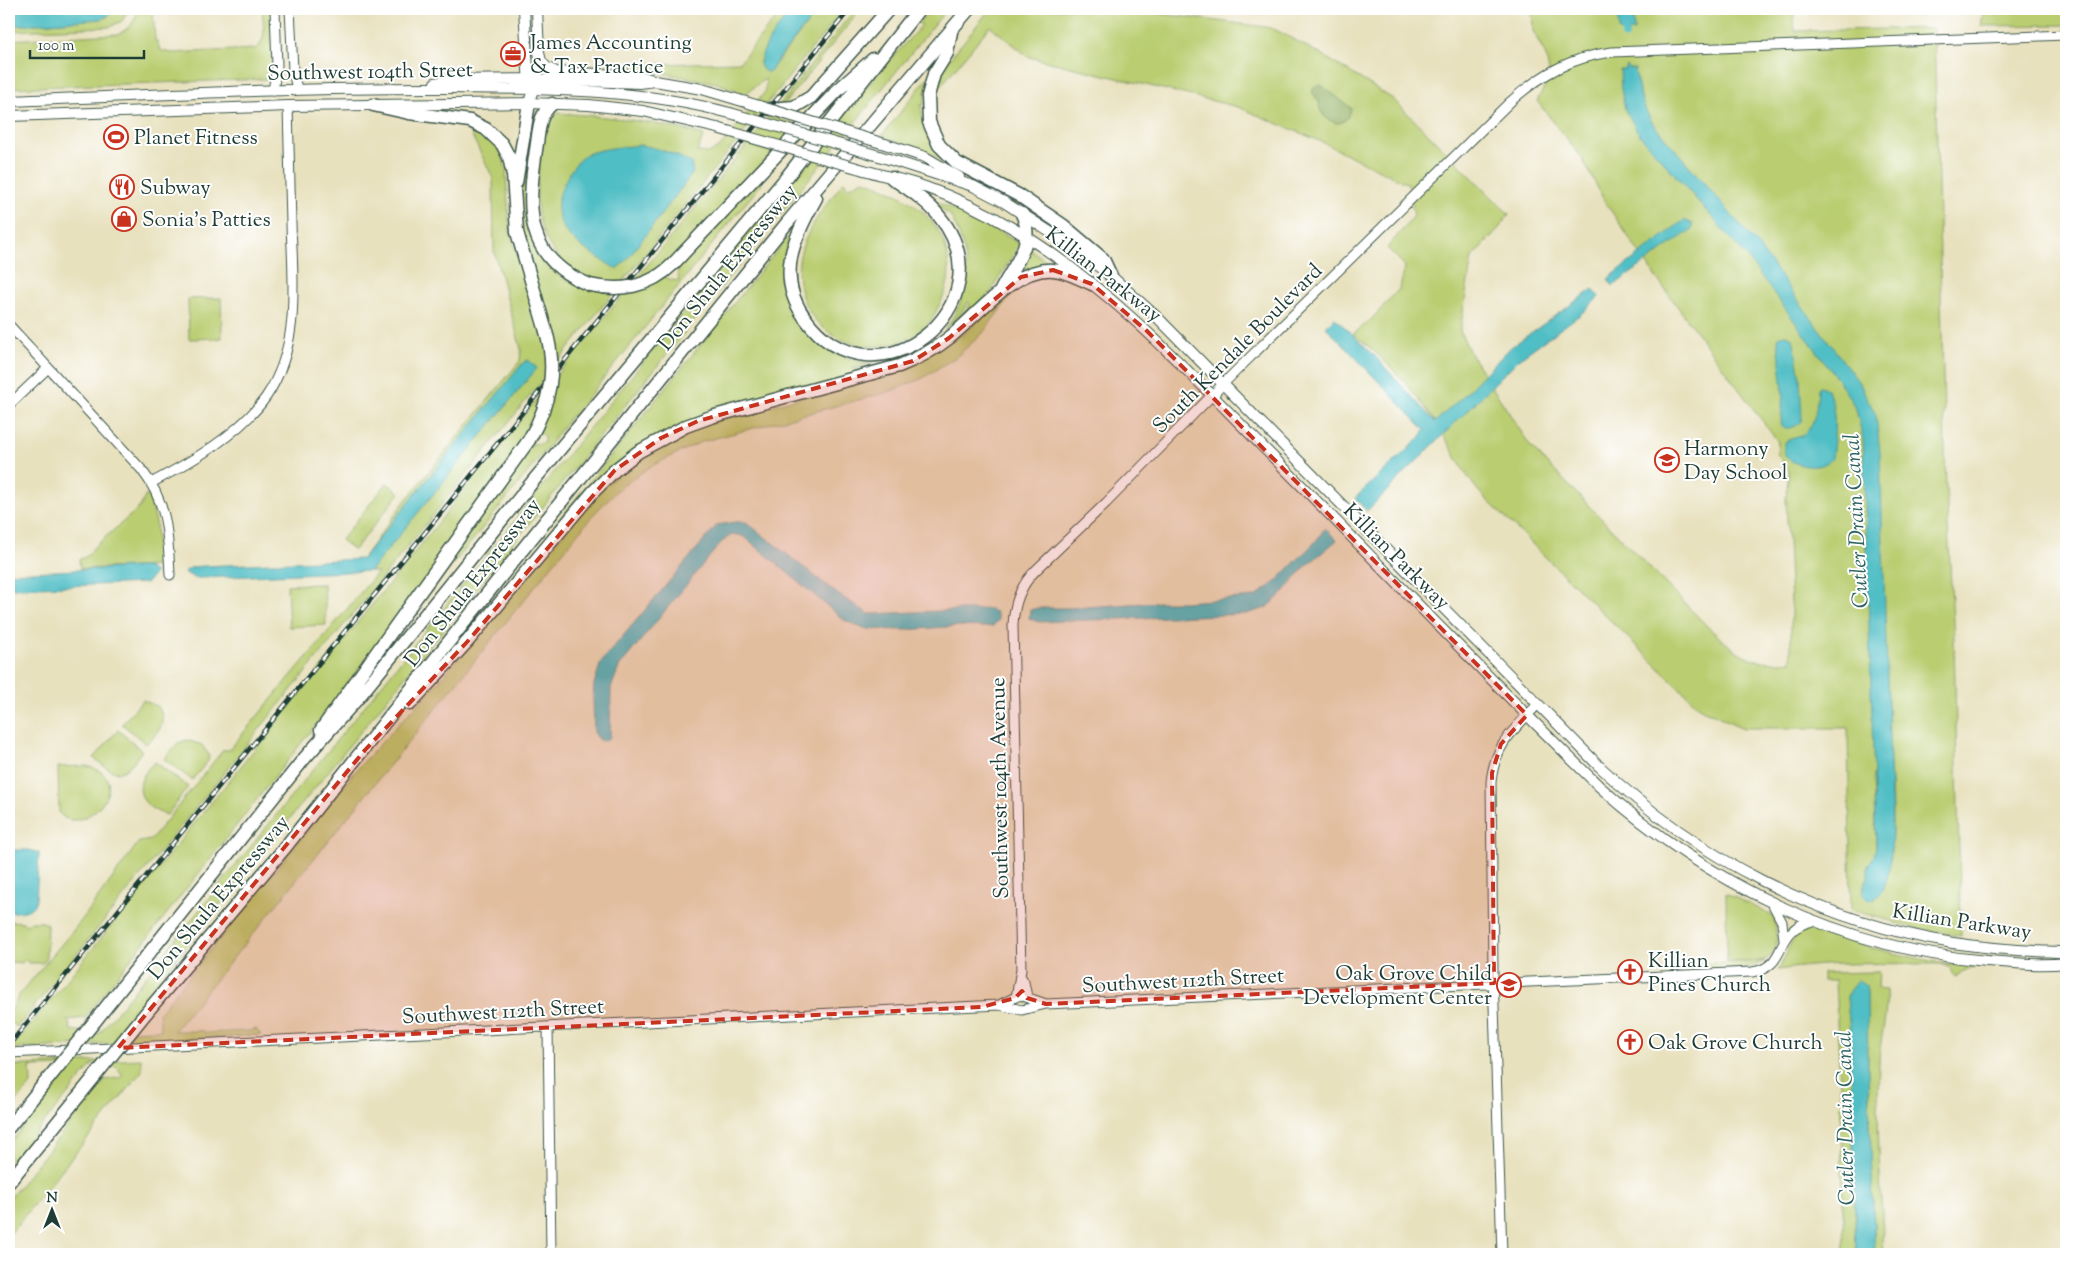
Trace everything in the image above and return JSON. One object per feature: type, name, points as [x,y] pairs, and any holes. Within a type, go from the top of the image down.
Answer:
[{"type":"highway","points":[[770,109],[787,109],[811,97],[889,9]]},
{"type":"highway","name":"Don Shula Expressway","points":[[9,1128],[304,760],[357,699],[534,480],[786,178],[919,9]]},
{"type":"highway","name":"Don Shula Expressway","points":[[9,1182],[141,1019],[365,750],[514,560],[787,223],[969,9]]},
{"type":"highway","points":[[952,29],[947,53],[934,74],[928,96],[929,122],[939,144],[957,163],[1020,196],[1064,226],[1103,259],[1111,276]]},
{"type":"highway","points":[[552,104],[543,113],[540,124],[530,190],[532,222],[540,246],[552,262],[564,272],[590,285],[616,289],[634,287],[659,276],[673,264],[839,89],[854,74],[888,47]]},
{"type":"highway","points":[[514,190],[519,174],[529,103]]},
{"type":"highway","points":[[304,760],[325,722],[529,440],[543,415],[551,386],[551,353],[515,226],[512,168],[506,150],[486,128],[470,121],[409,113],[373,105]]},
{"type":"highway","points":[[830,174],[797,235],[790,261],[792,289],[802,314],[820,336],[844,350],[871,354],[886,354],[912,346],[934,330],[950,307],[958,280],[957,253],[947,228],[928,205],[892,178]]},
{"type":"highway","points":[[1000,292],[1028,238],[1028,229],[1022,214]]},
{"type":"highway","points":[[365,750],[386,730],[467,642],[593,492],[615,470],[638,452],[674,431],[711,417],[899,366],[913,360],[949,338],[1000,292],[1028,274],[1045,270],[1066,272],[1092,284]]},
{"type":"main road","points":[[524,9],[532,84]]},
{"type":"main road","points":[[537,9],[539,53],[542,61],[549,69],[556,72],[634,75],[655,81],[702,89],[925,157],[973,186]]},
{"type":"main road","points":[[529,103],[532,84],[542,61]]},
{"type":"main road","points":[[532,84],[640,83],[655,81]]},
{"type":"main road","name":"Southwest 104th Street","points":[[9,101],[297,90],[532,84],[672,99],[730,113]]},
{"type":"main road","points":[[139,96],[140,112]]},
{"type":"main road","name":"Southwest 104th Street","points":[[9,116],[288,106],[529,103],[643,111],[718,128]]},
{"type":"main road","name":"Killian Parkway","points":[[730,113],[876,155],[973,186],[1022,214],[1076,249],[1111,276],[1159,319],[1605,771],[1655,814],[1706,850],[1768,884],[1843,915],[1909,934],[1986,948],[2066,953]]},
{"type":"main road","name":"Killian Parkway","points":[[718,128],[923,186],[987,214],[1064,262],[1148,331],[1600,787],[1653,832],[1714,873],[1772,903],[1813,921],[1873,940],[1939,955],[2003,962],[2066,963]]},
{"type":"street","points":[[273,91],[277,66],[275,9]]},
{"type":"street","points":[[290,9],[293,70],[297,90]]},
{"type":"street","name":"South Kendale Boulevard","points":[[1018,598],[1031,575],[1510,102],[1538,78],[1564,65],[1604,53],[1633,50],[2066,35]]},
{"type":"street","points":[[151,483],[217,443],[245,421],[269,392],[284,361],[291,336],[293,302],[288,106]]},
{"type":"street","points":[[9,325],[151,483],[164,512],[170,575]]},
{"type":"street","points":[[9,405],[48,368]]},
{"type":"street","name":"Southwest 104th Avenue","points":[[1018,598],[1013,629],[1021,977],[1024,982],[1027,998]]},
{"type":"street","points":[[1502,1254],[1494,984],[1492,773],[1495,757],[1501,744],[1538,704]]},
{"type":"street","points":[[1772,903],[1782,922],[1784,940]]},
{"type":"street","name":"Southwest 112th Street","points":[[1026,1008],[1046,1004],[1758,971],[1767,967],[1777,957],[1784,940],[1796,926],[1813,921]]},
{"type":"street","name":"Southwest 104th Avenue","points":[[1016,1001],[1018,982],[1021,977]]},
{"type":"street","points":[[1023,995],[1027,998],[1029,1004],[1026,1008],[1020,1010],[1016,1001],[1023,995]]},
{"type":"street","name":"Southwest 112th Street","points":[[1027,998],[1046,1004]]},
{"type":"street","name":"Southwest 112th Street","points":[[9,1053],[999,1005],[1016,1001]]},
{"type":"street","points":[[548,1026],[551,1254]]},
{"type":"highlighted area","points":[[1053,270],[1092,284],[1147,331],[1527,715],[1501,744],[1492,773],[1494,983],[1046,1004],[1027,998],[1022,991],[1015,998],[982,1007],[118,1048],[365,750],[467,642],[615,470],[661,438],[698,421],[913,361],[949,338],[1021,277]]},
{"type":"green space","points":[[111,9],[129,9],[122,21],[109,27],[9,31],[9,26],[101,19],[107,17]]},
{"type":"green space","points":[[138,9],[153,9],[155,41],[157,41],[160,50],[171,53],[255,49],[259,46],[263,36],[262,9],[271,9],[273,74],[268,79],[9,88],[9,40],[118,34],[131,24],[136,17]]},
{"type":"green space","points":[[783,9],[794,9],[775,33],[760,61],[760,64],[769,72],[819,9],[844,9],[25,1018],[17,1027],[12,1023],[9,1026],[9,1011],[13,1008],[19,995],[81,921],[139,842],[151,840],[223,750],[229,750],[378,572],[370,571],[537,368],[528,360],[523,363],[362,559],[405,501],[520,361],[521,349],[494,251],[493,178],[468,128],[474,126],[500,148],[507,172],[510,231],[539,323],[519,208],[530,116],[536,117],[527,184],[526,206],[529,228],[536,248],[549,266],[568,281],[574,272],[557,256],[546,238],[539,220],[537,181],[547,118],[559,113],[614,118],[668,126],[704,135],[697,152],[710,153],[720,147],[764,93],[766,85],[765,79],[745,94],[717,83],[667,74],[568,66],[740,62]]},
{"type":"green space","points":[[855,9],[861,9],[774,118],[797,125],[664,276],[671,280],[679,281],[677,265],[758,180],[762,183],[573,416],[571,416],[545,451],[399,631],[532,444],[544,443],[544,437],[540,432],[333,703],[85,1018],[68,1020],[71,1030],[99,1034],[856,99],[922,25],[918,23],[930,9],[947,9],[151,990],[120,1031],[161,1030],[159,1013],[359,767],[438,682],[599,491],[643,454],[692,428],[884,374],[964,334],[1015,290],[982,334],[956,357],[921,379],[888,392],[701,442],[651,466],[617,490],[593,515],[174,1031],[204,1031],[205,1033],[250,1031],[256,1029],[261,1035],[11,1049],[419,547],[544,390],[770,117]]},
{"type":"green space","points":[[990,9],[1141,9],[1144,12],[1266,27],[1276,30],[1322,55],[1393,99],[1509,214],[1500,227],[1472,257],[1460,331],[1470,353],[1531,447],[1727,644],[1745,656],[1777,662],[1791,661],[1791,602],[1786,498],[1789,471],[1777,453],[1778,442],[1655,276],[1605,202],[1582,158],[1537,101],[1550,77],[1546,56],[1533,31],[1532,9],[1793,9],[1795,31],[1934,28],[1946,489],[1954,641],[1961,936],[1919,929],[1851,910],[1848,728],[1743,728],[1700,708],[1482,495],[1463,468],[1435,421],[1417,398],[1386,363],[1353,334],[1369,322],[1400,288],[1405,266],[1387,248],[1414,216],[1408,184],[1322,142],[1238,107],[1029,57],[990,26],[940,87],[935,86],[947,62]],"holes":[[[1888,729],[1892,794],[1891,849],[1888,872],[1882,890],[1872,900],[1863,895],[1864,884],[1868,878],[1868,866],[1875,856],[1876,846],[1873,775]]]},
{"type":"green space","points":[[1984,9],[2066,9],[2066,25],[1981,26]]},
{"type":"green space","points":[[928,77],[924,105],[921,105],[923,120],[944,157],[941,160],[916,148],[881,137]]},
{"type":"green space","points":[[1321,85],[1351,108],[1350,114],[1344,121],[1336,123],[1329,120],[1321,112],[1319,102],[1312,92],[1315,86]]},
{"type":"green space","points":[[863,180],[903,198],[927,216],[943,240],[949,271],[945,293],[928,324],[906,340],[877,346],[856,344],[837,337],[821,326],[809,310],[801,292],[798,271],[805,239],[820,213],[844,181],[848,188]]},
{"type":"green space","points":[[936,202],[982,221],[1020,244],[990,293],[945,337],[943,334],[959,319],[970,304],[968,302],[958,317],[944,330],[961,301],[966,273],[965,258],[957,228],[949,213],[947,214],[934,203]]},
{"type":"green space","points":[[787,238],[789,239],[783,269],[785,291],[790,308],[799,322],[823,346],[855,360],[873,363],[852,367],[852,369],[877,365],[878,368],[654,439],[553,535],[549,532]]},
{"type":"green space","points":[[1029,249],[1032,251],[1052,264],[1018,274]]},
{"type":"green space","points":[[221,298],[222,338],[189,339],[188,299]]},
{"type":"green space","points":[[387,483],[400,493],[354,550],[341,540]]},
{"type":"green space","points":[[146,495],[149,497],[156,522],[158,566],[80,569],[79,559],[88,555],[93,548],[140,507]]},
{"type":"green space","points":[[324,584],[326,625],[289,627],[287,585]]},
{"type":"green space","points":[[143,700],[158,707],[162,718],[158,732],[146,744],[122,724]]},
{"type":"green space","points":[[118,730],[142,751],[125,770],[115,772],[94,758]]},
{"type":"green space","points":[[187,740],[202,745],[209,755],[208,761],[192,780],[164,759],[178,743]]},
{"type":"green space","points":[[155,762],[188,787],[167,815],[149,806],[141,793],[140,785],[143,778],[147,770]]},
{"type":"green space","points":[[86,766],[102,772],[108,782],[107,793],[101,804],[92,813],[80,819],[69,819],[59,813],[58,767]]},
{"type":"green space","points":[[1726,893],[1773,916],[1776,928],[1776,941],[1773,953],[1769,957],[1764,960],[1755,961],[1727,961]]},
{"type":"green space","points":[[9,921],[23,922],[26,925],[30,922],[43,922],[47,925],[46,960],[42,963],[28,963],[25,959],[22,963],[9,962]]},
{"type":"green space","points":[[1800,929],[1815,930],[1868,947],[1920,959],[1974,967],[1955,977],[1950,967],[1943,964],[1839,964],[1778,970],[1794,935]]},
{"type":"green space","points":[[1765,961],[1760,964],[1731,970],[1709,971],[1694,970],[1684,964],[1687,962],[1693,964]]},
{"type":"green space","points":[[1879,972],[1878,989],[1886,990],[1878,1086],[1879,1158],[1884,1254],[1875,1254],[1868,1075],[1867,993],[1866,986],[1858,980],[1847,997],[1850,1031],[1856,1254],[1844,1254],[1840,1080],[1835,981],[1822,981],[1822,973]]},
{"type":"green space","points":[[141,1059],[142,1071],[9,1235],[9,1199],[105,1080],[123,1077],[115,1066],[93,1064],[9,1165],[9,1144],[72,1066],[30,1067],[31,1084],[9,1110],[9,1066]]},
{"type":"water","points":[[9,9],[111,9],[109,15],[101,19],[9,26]]},
{"type":"water","points":[[794,9],[819,9],[778,59],[771,71],[766,72],[760,64],[765,49],[773,34]]},
{"type":"water","points":[[1617,9],[1633,9],[1634,31],[1628,31],[1626,34],[1619,31]]},
{"type":"water","points":[[1627,66],[1630,69],[1635,69],[1641,98],[1654,125],[1755,242],[1860,384],[1876,415],[1880,452],[1892,827],[1890,868],[1884,888],[1872,900],[1863,895],[1868,876],[1868,866],[1874,856],[1876,846],[1863,439],[1856,409],[1839,381],[1746,256],[1639,134],[1625,109],[1621,89],[1620,70],[1625,70]]},
{"type":"water","points":[[640,145],[673,154],[691,163],[693,173],[625,262],[616,269],[579,245],[566,232],[558,214],[559,197],[572,168],[582,157],[606,149]]},
{"type":"water","points":[[1684,220],[1693,224],[1691,230],[1613,286],[1608,279]]},
{"type":"water","points":[[1593,289],[1599,297],[1581,314],[1520,358],[1367,511],[1355,498],[1420,438],[1425,430],[1326,327],[1335,318],[1374,355],[1435,422],[1511,347]]},
{"type":"water","points":[[1786,335],[1791,337],[1794,342],[1800,378],[1802,420],[1791,428],[1782,427],[1781,422],[1783,393],[1778,339],[1780,336]]},
{"type":"water","points":[[528,360],[537,368],[370,571],[201,578],[194,578],[184,572],[192,567],[203,566],[362,559],[523,363]]},
{"type":"water","points":[[1820,387],[1828,389],[1833,406],[1832,458],[1818,466],[1809,466],[1792,461],[1786,456],[1784,449],[1786,441],[1802,435],[1811,425]]},
{"type":"water","points":[[746,522],[839,595],[869,614],[988,609],[996,612],[998,620],[993,626],[985,627],[960,626],[904,630],[864,629],[844,620],[746,538],[738,535],[731,536],[719,545],[619,667],[611,688],[610,737],[605,741],[599,740],[594,732],[593,697],[594,684],[601,662],[717,525]]},
{"type":"water","points":[[1325,528],[1337,540],[1304,568],[1284,592],[1266,608],[1246,614],[1039,622],[1029,618],[1030,610],[1038,608],[1070,608],[1255,597],[1274,583],[1316,541]]},
{"type":"water","points":[[149,568],[155,573],[147,583],[9,588],[9,573]]},
{"type":"water","points":[[9,850],[30,850],[39,853],[36,900],[29,910],[9,912]]},
{"type":"water","points":[[1858,980],[1866,985],[1867,993],[1868,1075],[1875,1254],[1856,1254],[1850,1031],[1847,997],[1849,991]]},
{"type":"waterway","name":"Cutler Drain Canal","points":[[1624,9],[1625,36]]},
{"type":"railway","points":[[9,1045],[850,9]]},
{"type":"place","name":"James Accounting & Tax Practice","points":[[513,54]]},
{"type":"place","name":"Planet Fitness","points":[[116,137]]},
{"type":"place","name":"Subway","points":[[122,187]]},
{"type":"place","name":"Sonia's Patties","points":[[124,219]]},
{"type":"place","name":"Harmony Day School","points":[[1667,460]]},
{"type":"place","name":"Killian Pines Church","points":[[1630,972]]},
{"type":"place","name":"Oak Grove Child Development Center","points":[[1509,985]]},
{"type":"place","name":"Oak Grove Church","points":[[1630,1042]]}]
